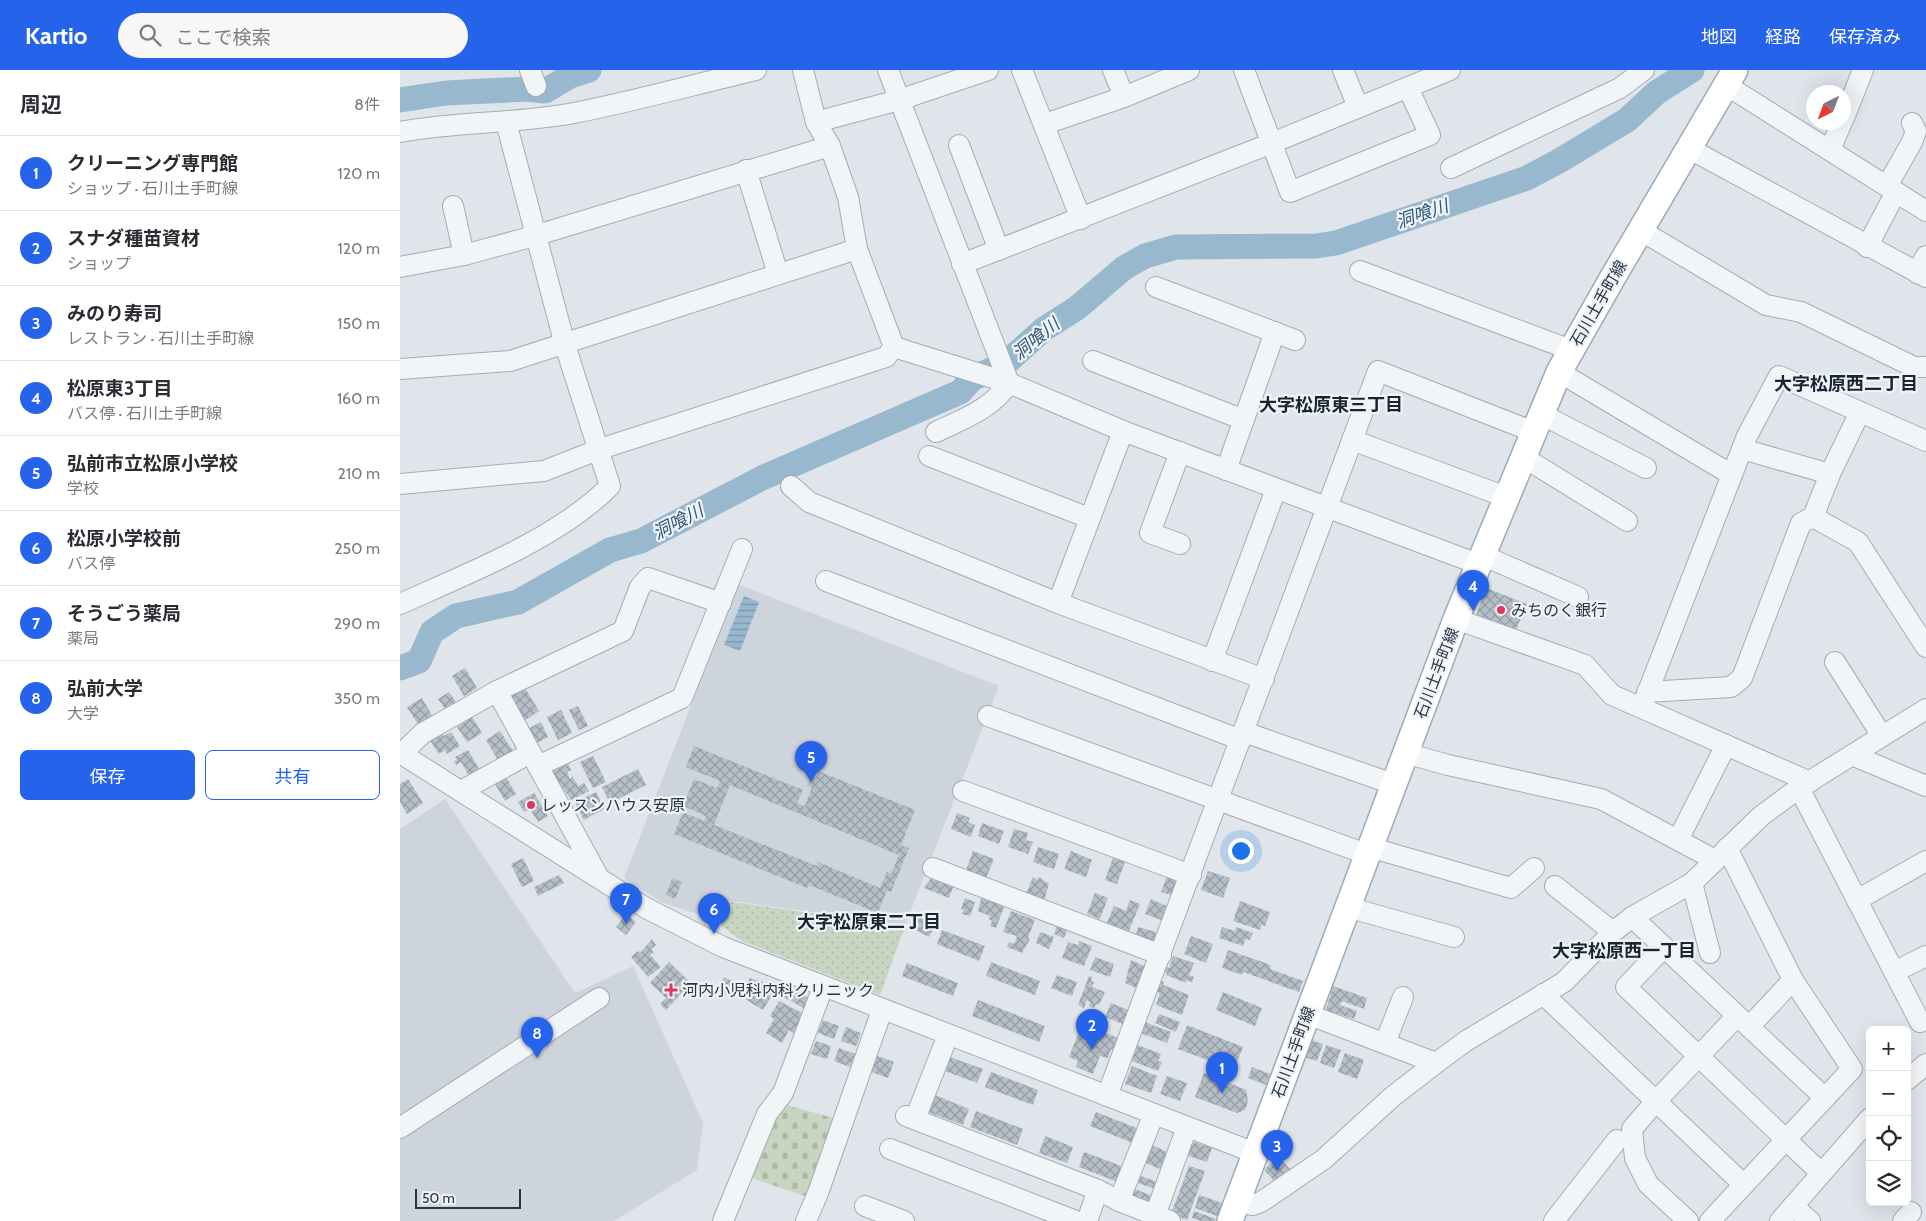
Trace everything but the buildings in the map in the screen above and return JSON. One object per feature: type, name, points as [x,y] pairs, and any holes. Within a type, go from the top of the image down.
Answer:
[{"type":"main road","name":"石川土手町線","points":[[1233,1211],[1456,619],[1559,372],[1640,230],[1731,78]]},
{"type":"street","points":[[400,132],[433,126],[506,122],[574,113],[756,70]]},
{"type":"street","points":[[802,70],[816,122],[830,146],[848,197],[857,249],[894,347]]},
{"type":"street","points":[[888,70],[1009,383]]},
{"type":"street","points":[[816,122],[899,100],[988,70]]},
{"type":"street","points":[[1022,70],[1045,124],[1081,219]]},
{"type":"street","points":[[1113,70],[1124,96]]},
{"type":"street","points":[[1045,124],[1124,96],[1189,70]]},
{"type":"street","points":[[1244,70],[1290,192],[1430,135],[1408,88]]},
{"type":"street","points":[[1342,70],[1358,107]]},
{"type":"street","points":[[962,264],[1272,144],[1450,70]]},
{"type":"street","points":[[1451,168],[1620,88],[1644,70]]},
{"type":"street","points":[[1851,100],[1863,70]]},
{"type":"street","points":[[1731,78],[1830,150],[1926,211]]},
{"type":"street","points":[[400,604],[462,577],[535,540],[594,502],[610,486],[600,449],[565,345],[534,236],[506,122]]},
{"type":"street","points":[[1867,247],[1916,131],[1912,123]]},
{"type":"street","points":[[1830,150],[1839,130]]},
{"type":"street","points":[[959,145],[999,250]]},
{"type":"street","points":[[400,267],[464,255],[534,236],[830,146]]},
{"type":"street","points":[[1690,149],[1867,247],[1923,269]]},
{"type":"street","points":[[746,170],[778,274]]},
{"type":"street","points":[[453,206],[464,255]]},
{"type":"street","points":[[1640,230],[1766,305],[1801,312],[1914,367],[1926,367]]},
{"type":"street","points":[[400,369],[510,361],[565,345],[857,249]]},
{"type":"street","points":[[1360,271],[1571,350]]},
{"type":"street","points":[[1156,287],[1295,340]]},
{"type":"street","points":[[1226,470],[1275,332]]},
{"type":"street","points":[[894,347],[1009,383],[1123,431],[1276,489],[1480,560],[1578,597]]},
{"type":"street","points":[[400,484],[544,471],[600,449],[886,357],[894,347]]},
{"type":"street","points":[[1093,361],[1244,420]]},
{"type":"street","points":[[1107,1096],[1378,371],[1538,423],[1646,468]]},
{"type":"street","points":[[1559,372],[1732,475]]},
{"type":"street","points":[[1645,699],[1742,450],[1780,376],[1926,441]]},
{"type":"street","points":[[936,432],[984,408],[1002,394],[1009,383]]},
{"type":"street","points":[[1456,619],[1585,665],[1612,695],[1645,699],[1731,687],[1742,678],[1801,522],[1813,517],[1830,474],[1860,412]]},
{"type":"street","points":[[1058,603],[1123,431]]},
{"type":"street","points":[[1352,440],[1506,497]]},
{"type":"street","points":[[1742,450],[1830,474]]},
{"type":"street","points":[[1180,452],[1150,533],[1180,544]]},
{"type":"street","points":[[929,456],[1090,518]]},
{"type":"street","points":[[1523,457],[1627,521]]},
{"type":"street","points":[[792,486],[809,502],[1058,603],[1264,679]]},
{"type":"street","points":[[1212,661],[1276,489]]},
{"type":"street","points":[[1813,517],[1858,542],[1926,647]]},
{"type":"street","points":[[460,791],[682,698],[742,549]]},
{"type":"street","points":[[721,603],[648,578],[640,587],[623,632],[497,691],[423,733],[400,754],[599,879],[687,930],[768,966],[1255,1153]]},
{"type":"street","points":[[826,581],[1242,736],[1393,784]]},
{"type":"street","points":[[1835,662],[1882,736]]},
{"type":"street","points":[[497,691],[599,879]]},
{"type":"street","points":[[1645,699],[1726,745],[1805,785],[1857,900],[1920,1022]]},
{"type":"street","points":[[1233,1211],[1261,1202],[1324,1159],[1392,1097],[1436,1063],[1542,994],[1564,982],[1613,932],[1632,917],[1692,883],[1761,816],[1805,785],[1926,709]]},
{"type":"street","points":[[988,716],[1218,801],[1368,851],[1510,888],[1534,868]]},
{"type":"street","points":[[1678,840],[1726,745]]},
{"type":"street","points":[[1405,753],[1448,766],[1600,798],[1678,840],[1721,854],[1793,980],[1852,1069],[1710,1221]]},
{"type":"street","points":[[1852,755],[1926,786]]},
{"type":"street","points":[[963,791],[1191,875]]},
{"type":"street","points":[[1857,900],[1926,861]]},
{"type":"street","points":[[933,868],[1161,955]]},
{"type":"street","points":[[1692,883],[1710,953]]},
{"type":"street","points":[[1555,886],[1613,932]]},
{"type":"street","points":[[1347,907],[1454,938]]},
{"type":"street","points":[[1632,917],[1825,1098]]},
{"type":"street","points":[[1664,947],[1626,987],[1821,1173]]},
{"type":"street","points":[[1894,972],[1926,956]]},
{"type":"street","points":[[1688,1221],[1648,1184],[1635,1158],[1632,1129],[1656,1100],[1698,1056],[1743,1022],[1793,980]]},
{"type":"street","points":[[722,1221],[767,1114],[783,1093],[823,987]]},
{"type":"street","points":[[1542,994],[1743,1184]]},
{"type":"street","points":[[1385,1043],[1403,997]]},
{"type":"street","points":[[400,1128],[599,998]]},
{"type":"street","points":[[806,1221],[818,1193],[882,1010]]},
{"type":"street","points":[[1307,1014],[1436,1063]]},
{"type":"street","points":[[948,1035],[911,1118],[1098,1190],[1159,1219],[1187,1127]]},
{"type":"street","points":[[1911,1077],[1926,1064]]},
{"type":"street","points":[[1119,1201],[1154,1114]]},
{"type":"street","points":[[1810,1221],[1786,1214],[1866,1122]]},
{"type":"street","points":[[1554,1221],[1617,1140]]},
{"type":"street","points":[[890,1149],[1076,1221]]},
{"type":"street","points":[[1087,1221],[1098,1190]]},
{"type":"street","points":[[865,1206],[904,1221]]},
{"type":"shaded area","points":[[738,584],[999,686],[905,925],[724,900],[713,919],[661,902],[624,878]]},
{"type":"shaded area","points":[[445,799],[575,993],[633,966],[703,1123],[697,1170],[614,1221],[400,1221],[400,829]]},
{"type":"green space","points":[[724,901],[905,926],[880,995],[742,941],[714,920]]},
{"type":"green space","points":[[782,1104],[834,1118],[810,1198],[752,1178]]},
{"type":"water","points":[[744,596],[759,602],[740,651],[724,645]]},
{"type":"waterway","points":[[400,100],[446,93],[528,89],[545,91],[570,76],[589,70]]},
{"type":"waterway","name":"洞喰川","points":[[400,668],[419,661],[432,632],[456,616],[518,602],[610,550],[641,541],[762,478],[960,392],[972,379],[1007,362],[1044,329],[1077,308],[1124,268],[1145,256],[1176,247],[1316,246],[1336,243],[1527,178],[1627,120],[1656,93],[1692,70]]},
{"type":"place","name":"みちのく銀行","points":[[1501,610]]},
{"type":"place","name":"松原東3丁目","points":[[1473,611]]},
{"type":"place","name":"弘前市立松原小学校","points":[[811,782]]},
{"type":"place","name":"レッスンハウス安原","points":[[531,805]]},
{"type":"place","name":"そうごう薬局","points":[[626,924]]},
{"type":"place","name":"松原小学校前","points":[[714,934]]},
{"type":"place","name":"河内小児科内科クリニック","points":[[671,990]]},
{"type":"place","name":"スナダ種苗資材","points":[[1092,1050]]},
{"type":"place","name":"弘前大学","points":[[537,1058]]},
{"type":"place","name":"クリーニング専門館","points":[[1222,1093]]},
{"type":"place","name":"みのり寿司","points":[[1277,1171]]},
{"type":"district","name":"大字松原西二丁目","points":[[1846,384]]},
{"type":"district","name":"大字松原東三丁目","points":[[1331,405]]},
{"type":"district","name":"大字松原東二丁目","points":[[869,922]]},
{"type":"district","name":"大字松原西一丁目","points":[[1624,951]]}]
